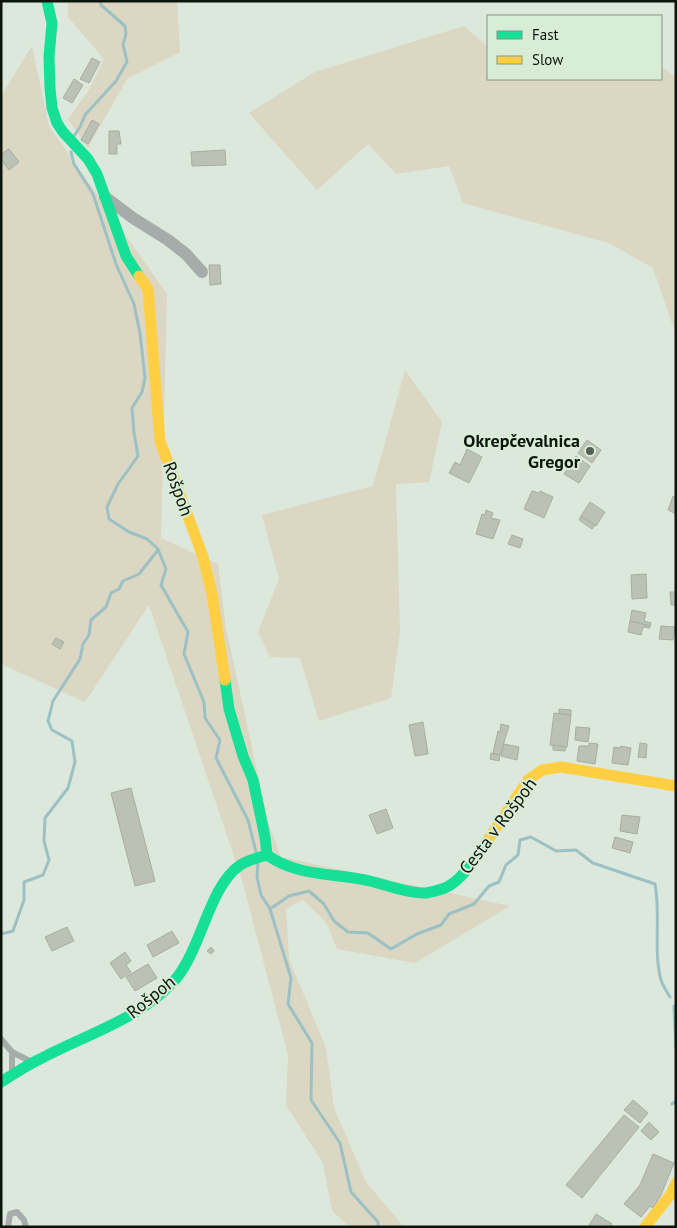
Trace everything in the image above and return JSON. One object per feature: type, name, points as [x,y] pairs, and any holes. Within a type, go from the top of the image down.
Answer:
[{"type":"street","name":"Rošpoh","points":[[1,1082],[32,1062],[125,1019],[162,993],[184,970],[224,884],[236,868],[259,858],[265,837],[253,780],[243,756],[229,709],[212,594],[203,557],[160,441],[148,289],[126,256],[96,174],[78,147],[57,123],[52,108],[49,57],[52,23],[47,1]]},
{"type":"street","points":[[105,197],[133,218],[168,240],[186,254],[202,272]]},
{"type":"street","name":"Cesta v Rošpoh","points":[[259,858],[277,862],[304,872],[369,881],[392,888],[426,894],[447,886],[468,869],[528,780],[542,770],[561,767],[676,786]]},
{"type":"street","points":[[645,1227],[671,1194],[676,1184]]},
{"type":"lane","points":[[1,1040],[12,1052],[32,1062]]},
{"type":"lane","points":[[12,1052],[12,1074]]},
{"type":"lane","points":[[8,1227],[10,1214],[17,1212],[24,1220],[26,1227]]},
{"type":"shaded area","points":[[68,1],[177,1],[180,52],[127,79],[88,148],[68,119],[89,90],[104,59],[68,17]]},
{"type":"shaded area","points":[[464,26],[487,46],[487,80],[662,80],[662,68],[676,77],[676,335],[653,268],[609,243],[463,203],[449,166],[396,174],[368,144],[317,190],[249,113],[315,72]]},
{"type":"shaded area","points":[[32,46],[49,126],[167,294],[161,538],[218,564],[226,628],[268,821],[281,857],[510,906],[415,963],[337,949],[326,922],[303,900],[286,909],[289,959],[326,1048],[334,1108],[366,1182],[404,1227],[350,1227],[332,1211],[323,1163],[286,1105],[288,1055],[242,880],[149,605],[85,702],[1,664],[1,96]]},
{"type":"shaded area","points":[[405,370],[442,422],[429,482],[396,484],[400,632],[391,698],[319,721],[300,658],[270,657],[258,632],[279,579],[262,515],[373,486]]},
{"type":"building","points":[[92,58],[100,62],[89,83],[80,79]]},
{"type":"building","points":[[74,79],[83,85],[72,103],[63,98]]},
{"type":"building","points":[[92,120],[99,124],[88,144],[81,140]]},
{"type":"building","points":[[109,131],[119,131],[121,144],[117,144],[117,154],[109,154]]},
{"type":"building","points":[[9,149],[19,162],[9,170],[1,159],[1,154]]},
{"type":"building","points":[[225,150],[226,165],[192,166],[191,152]]},
{"type":"building","points":[[209,265],[220,265],[221,284],[210,285]]},
{"type":"building","name":"Okrepčevalnica Gregor","points":[[587,440],[601,450],[592,463],[578,453]]},
{"type":"building","points":[[467,449],[482,457],[469,483],[449,473],[455,462],[460,465]]},
{"type":"building","points":[[576,456],[590,466],[579,483],[564,474]]},
{"type":"building","points":[[532,491],[539,493],[540,491],[553,497],[544,518],[524,509]]},
{"type":"building","points":[[673,496],[676,497],[676,514],[668,510]]},
{"type":"building","points":[[590,502],[605,512],[596,526],[581,516]]},
{"type":"building","points":[[486,510],[493,513],[491,518],[500,520],[493,539],[476,534],[482,514],[485,515]]},
{"type":"building","points":[[581,516],[595,525],[592,529],[579,520]]},
{"type":"building","points":[[512,535],[523,539],[520,548],[508,544]]},
{"type":"building","points":[[646,574],[647,598],[632,599],[631,575]]},
{"type":"building","points":[[670,592],[676,592],[676,605],[671,605]]},
{"type":"building","points":[[632,610],[646,613],[644,621],[651,623],[650,626],[630,621]]},
{"type":"building","points":[[630,621],[650,626],[650,628],[643,627],[641,635],[628,632]]},
{"type":"building","points":[[661,626],[675,627],[673,640],[659,639]]},
{"type":"building","points":[[56,638],[64,642],[60,649],[52,644]]},
{"type":"building","points":[[559,709],[571,710],[571,715],[559,714]]},
{"type":"building","points":[[554,713],[571,715],[567,747],[550,745]]},
{"type":"building","points":[[423,722],[428,754],[415,756],[409,725]]},
{"type":"building","points":[[501,724],[509,726],[500,755],[493,753]]},
{"type":"building","points":[[576,727],[590,728],[588,742],[575,740]]},
{"type":"building","points":[[589,743],[598,744],[595,764],[577,761],[579,746],[589,746]]},
{"type":"building","points":[[640,743],[647,744],[646,758],[638,757]]},
{"type":"building","points":[[504,744],[519,747],[517,760],[501,756]]},
{"type":"building","points":[[553,745],[566,747],[565,751],[553,750]]},
{"type":"building","points":[[621,746],[631,748],[628,765],[612,763],[614,747],[620,748]]},
{"type":"building","points":[[491,753],[500,755],[499,761],[490,759]]},
{"type":"building","points":[[131,788],[155,881],[135,886],[111,793]]},
{"type":"building","points":[[386,809],[393,828],[377,834],[369,815]]},
{"type":"building","points":[[622,815],[640,817],[637,834],[620,831]]},
{"type":"building","points":[[615,837],[633,842],[630,853],[612,848]]},
{"type":"building","points":[[67,927],[74,941],[52,951],[45,937]]},
{"type":"building","points":[[172,931],[179,943],[153,957],[147,945]]},
{"type":"building","points":[[211,947],[214,951],[211,954],[207,951]]},
{"type":"building","points":[[125,952],[131,961],[126,965],[131,972],[121,979],[110,963]]},
{"type":"building","points":[[148,964],[157,978],[135,991],[126,977]]},
{"type":"building","points":[[633,1100],[648,1113],[640,1123],[624,1110]]},
{"type":"building","points":[[624,1115],[639,1127],[582,1198],[566,1185]]},
{"type":"building","points":[[649,1122],[659,1132],[651,1140],[641,1131]]},
{"type":"building","points":[[653,1154],[674,1163],[661,1195],[653,1208],[650,1206],[641,1217],[624,1204],[640,1185]]},
{"type":"building","points":[[596,1214],[612,1224],[610,1227],[588,1227]]},
{"type":"waterway","points":[[74,136],[85,115],[116,81],[127,62],[123,44],[126,34],[125,26],[101,5],[100,1]]},
{"type":"waterway","points":[[71,152],[74,164],[93,194],[116,264],[134,304],[140,333],[145,378],[142,392],[132,408],[138,456],[118,484],[107,507],[109,519],[129,532],[147,539],[158,549],[166,569],[161,585],[188,632],[184,654],[204,702],[205,718],[220,740],[216,758],[248,820],[256,852]]},
{"type":"waterway","points":[[1,934],[13,931],[24,900],[24,882],[43,875],[49,860],[44,841],[45,818],[68,788],[75,762],[72,741],[52,730],[48,721],[53,701],[80,659],[83,644],[89,635],[91,620],[106,607],[111,593],[119,589],[123,581],[139,574],[158,550]]},
{"type":"waterway","points":[[270,909],[289,896],[309,891],[324,904],[334,921],[348,932],[368,933],[391,949],[417,934],[441,925],[449,914],[474,904],[489,886],[499,882],[506,865],[518,855],[520,840],[531,837],[556,851],[576,850],[593,863],[655,884],[659,969],[662,982],[670,997]]},
{"type":"waterway","points":[[258,863],[257,877],[261,895],[270,909],[291,978],[288,1004],[312,1043],[311,1100],[340,1143],[351,1192],[378,1222],[378,1227]]},
{"type":"waterway","points":[[674,1006],[676,1048]]},
{"type":"waterway","points":[[672,1104],[676,1101]]},
{"type":"traffic: fast","points":[[47,1],[52,23],[49,57],[50,88],[52,108],[57,123],[88,159],[97,174],[126,256],[139,276]]},
{"type":"traffic: fast","points":[[225,680],[229,709],[243,756],[253,780],[267,855]]},
{"type":"traffic: fast","points":[[267,855],[279,862],[304,871],[357,878],[405,891],[426,893],[445,888],[457,880],[469,867],[488,840]]},
{"type":"traffic: fast","points":[[1,1082],[38,1060],[129,1016],[160,994],[174,981],[183,968],[212,904],[229,876],[242,864],[267,855]]},
{"type":"traffic: slow","points":[[139,276],[148,289],[160,441],[203,557],[212,594],[225,680]]},
{"type":"traffic: slow","points":[[488,840],[528,780],[542,770],[561,767],[676,786]]},
{"type":"traffic: slow","points":[[645,1227],[671,1194],[676,1183]]},
{"type":"place","name":"Okrepčevalnica Gregor","points":[[590,451]]}]
